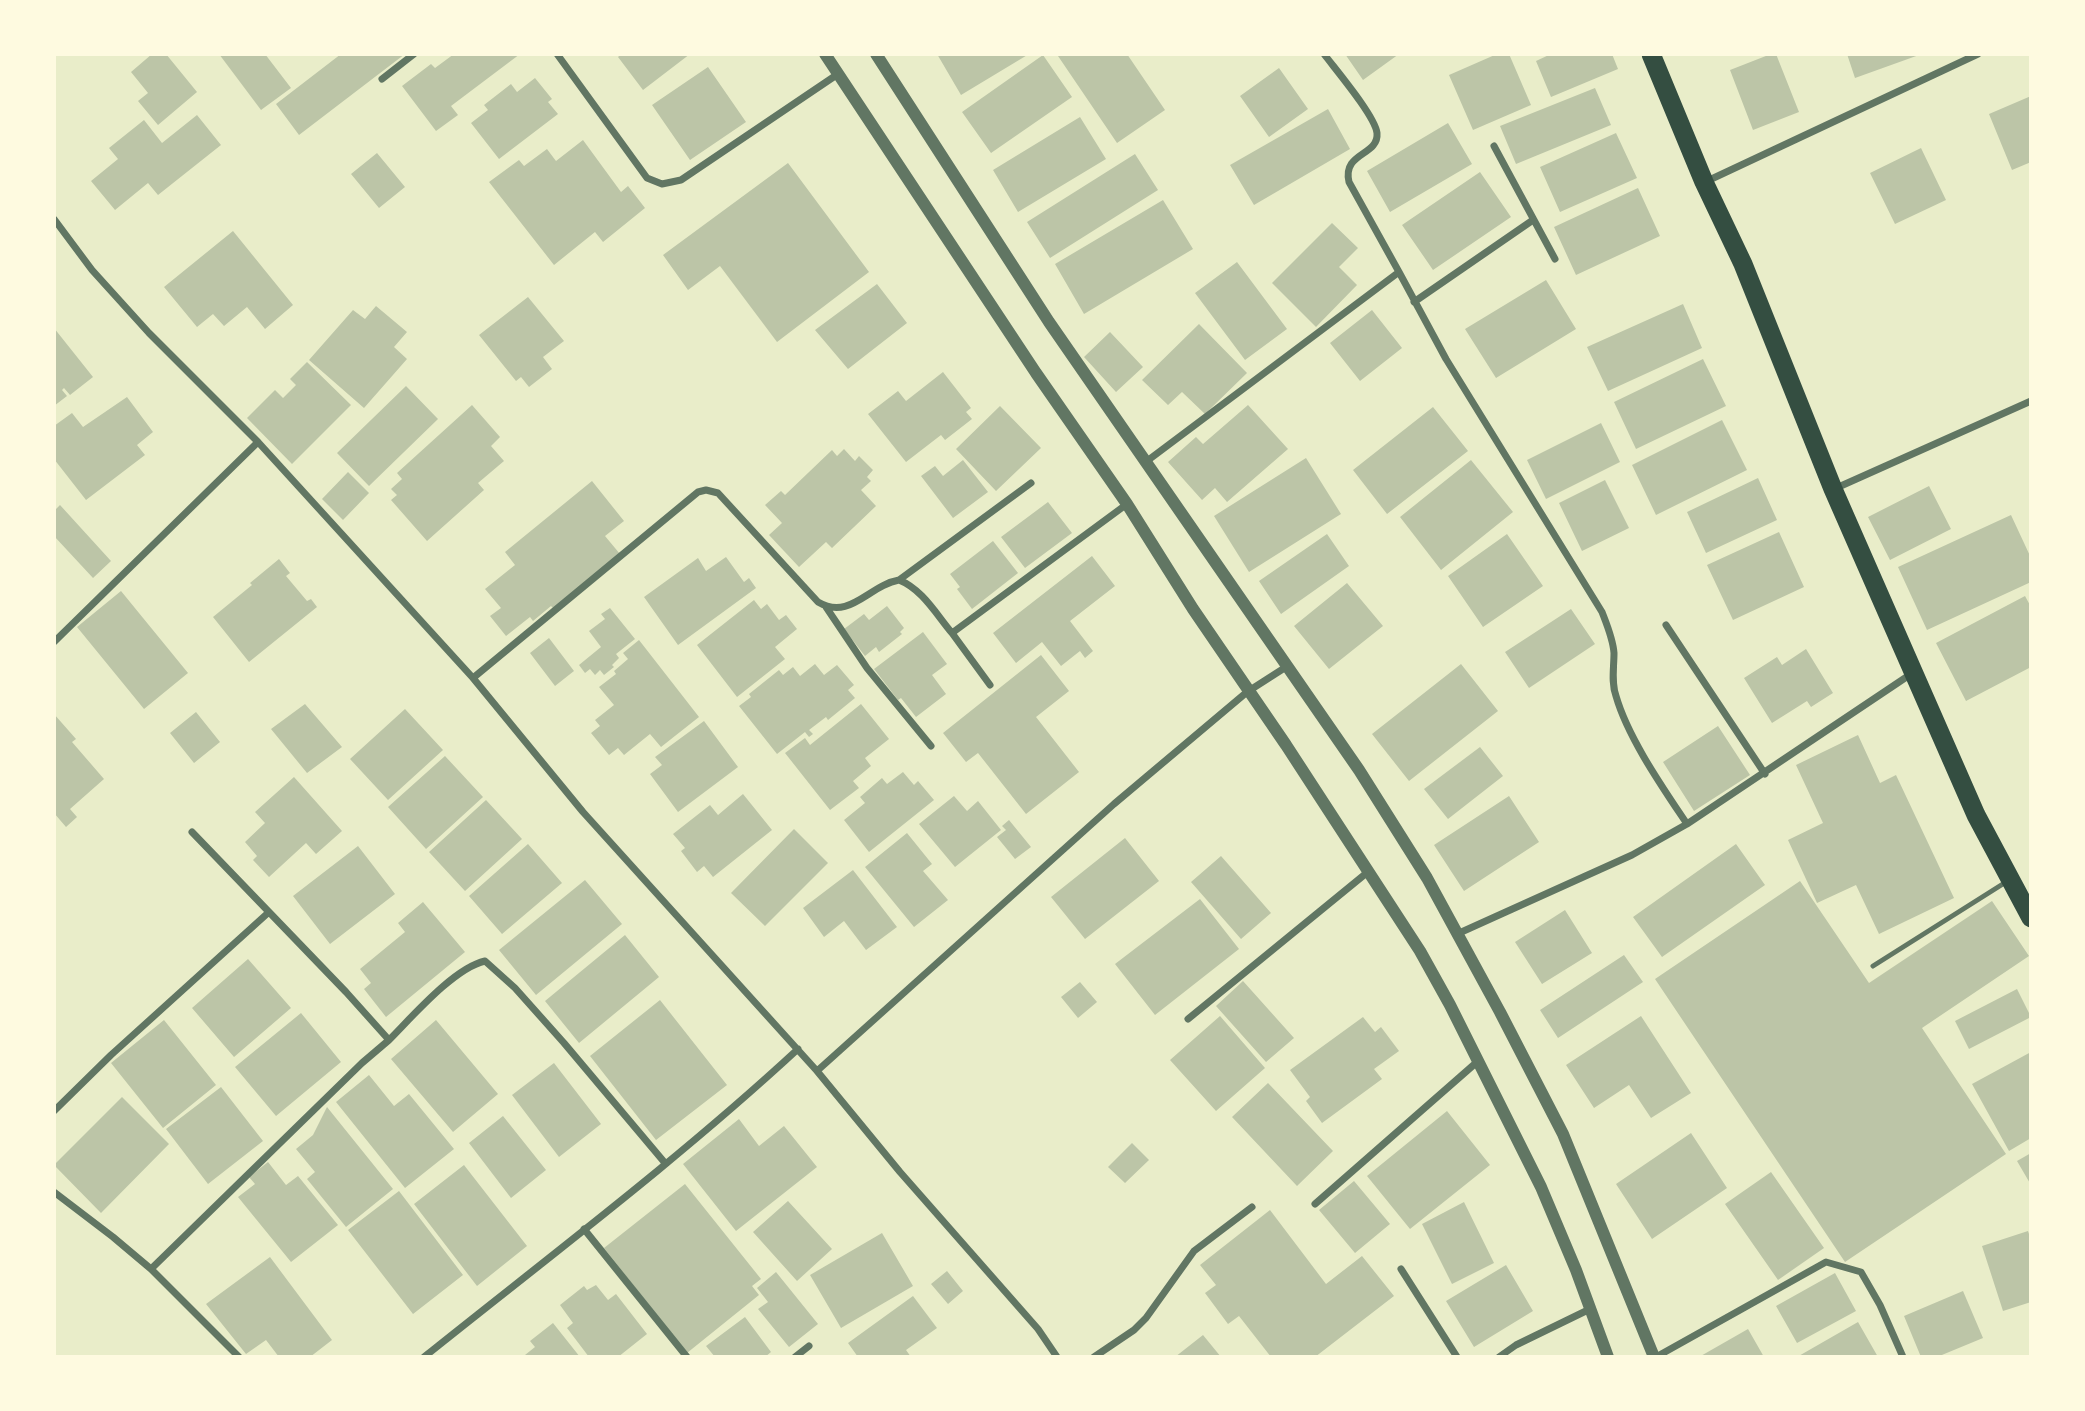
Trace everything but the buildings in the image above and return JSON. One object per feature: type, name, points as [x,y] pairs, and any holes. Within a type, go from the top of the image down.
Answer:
[{"type":"highway","points":[[1651,54],[1704,182],[1743,264],[1833,489],[1976,815],[2031,918]]},
{"type":"street","points":[[382,79],[414,54]]},
{"type":"street","points":[[557,54],[647,178],[662,184],[681,180],[838,74]]},
{"type":"street","points":[[825,54],[1036,373],[1127,504],[1247,692],[1369,871],[1426,962],[1541,1186],[1608,1357]]},
{"type":"street","points":[[876,54],[1049,322],[1359,770],[1427,878],[1563,1134],[1655,1357],[1826,1262],[1861,1272],[1880,1305],[1903,1357]]},
{"type":"street","points":[[1324,54],[1366,111],[1377,132],[1372,146],[1352,161],[1347,173],[1349,182],[1460,381],[1602,612],[1614,651],[1612,675],[1615,695],[1623,715],[1644,755],[1687,824]]},
{"type":"street","points":[[1704,182],[1978,54]]},
{"type":"street","points":[[1494,146],[1555,259]]},
{"type":"street","points":[[54,219],[92,270],[149,333],[258,442],[474,678],[583,811],[817,1071],[900,1172],[1038,1329],[1056,1357]]},
{"type":"street","points":[[1414,302],[1533,220]]},
{"type":"street","points":[[1147,461],[1399,272]]},
{"type":"street","points":[[1833,489],[2031,401]]},
{"type":"street","points":[[54,642],[258,442]]},
{"type":"street","points":[[826,607],[845,607],[856,603],[884,584],[899,579],[1031,483]]},
{"type":"street","points":[[474,678],[685,502],[698,492],[706,490],[718,493],[818,602],[826,607],[867,668],[931,746]]},
{"type":"street","points":[[952,633],[1127,504]]},
{"type":"street","points":[[899,579],[921,594],[990,685]]},
{"type":"street","points":[[1666,625],[1765,774]]},
{"type":"street","points":[[817,1071],[1114,804],[1247,692],[1286,667]]},
{"type":"street","points":[[1457,934],[1632,855],[1687,824],[1914,672]]},
{"type":"street","points":[[192,832],[388,1040]]},
{"type":"street","points":[[1188,1019],[1369,871]]},
{"type":"street","points":[[54,1111],[111,1055],[269,912]]},
{"type":"street","points":[[151,1269],[362,1063],[459,974],[474,964],[485,961],[495,968],[564,1043],[665,1163]]},
{"type":"street","points":[[424,1357],[750,1094],[798,1049]]},
{"type":"street","points":[[1315,1204],[1477,1062]]},
{"type":"street","points":[[54,1192],[151,1269],[239,1357]]},
{"type":"street","points":[[1094,1357],[1134,1330],[1146,1318],[1194,1251],[1252,1207]]},
{"type":"street","points":[[584,1229],[687,1357]]},
{"type":"street","points":[[1401,1269],[1457,1357]]},
{"type":"street","points":[[1499,1357],[1516,1345],[1590,1309]]},
{"type":"street","points":[[795,1357],[809,1346]]},
{"type":"lane","points":[[1873,966],[2009,881]]}]
